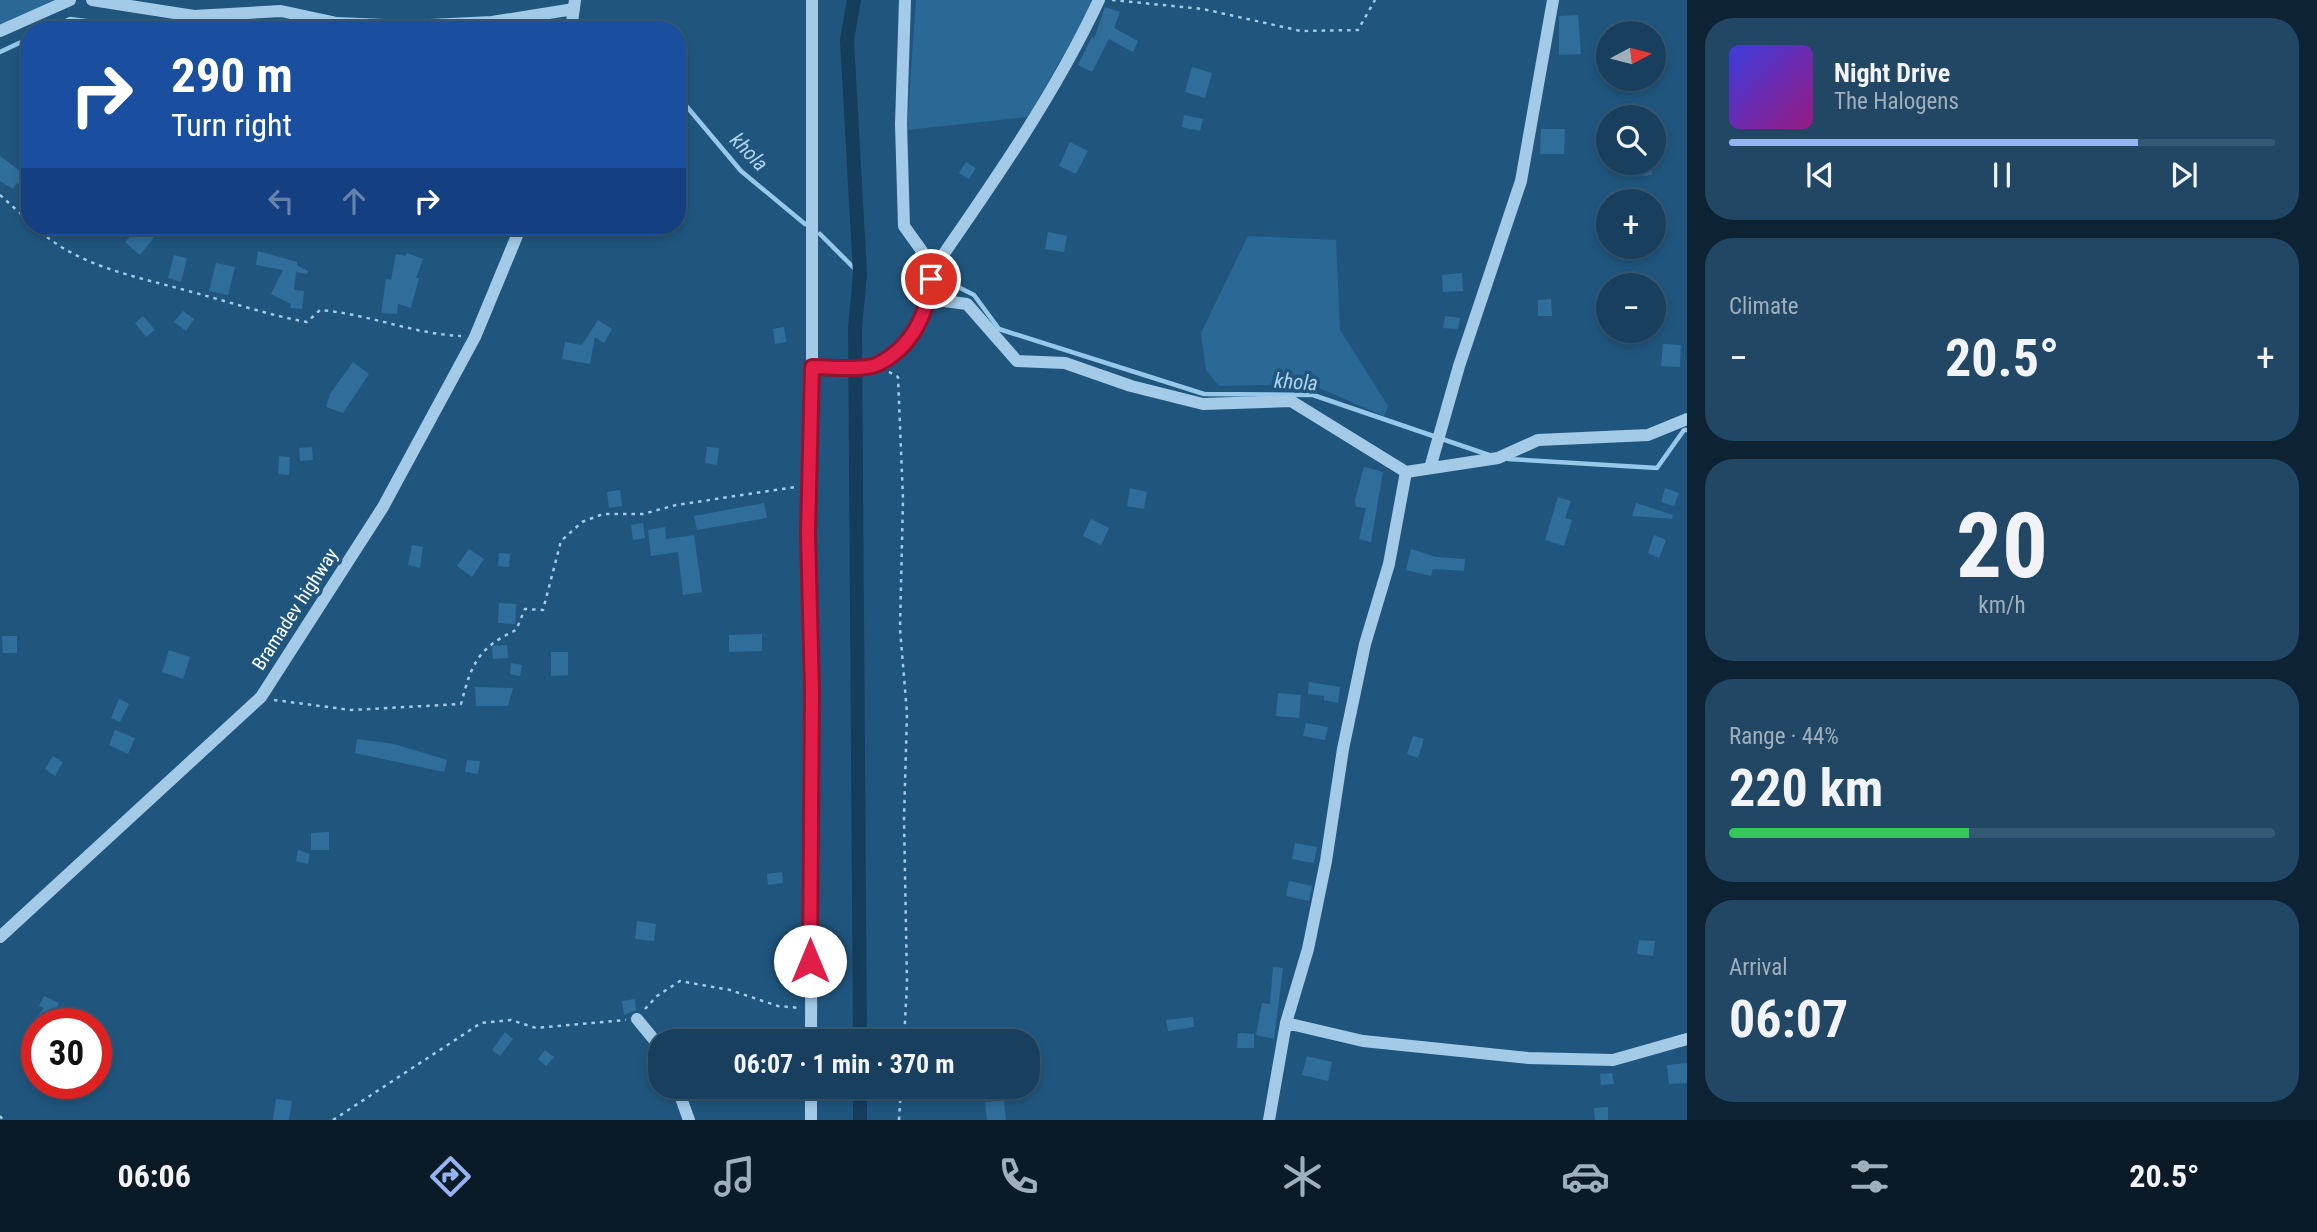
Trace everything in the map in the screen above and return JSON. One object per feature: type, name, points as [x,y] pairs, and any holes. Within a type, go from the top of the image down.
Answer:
[{"type":"street","points":[[23,21],[71,0]]},
{"type":"street","points":[[92,0],[194,16],[281,10],[328,21]]},
{"type":"street","points":[[811,1029],[809,484],[812,367],[812,0]]},
{"type":"street","points":[[905,0],[901,124],[904,226],[934,268],[1018,140],[1085,29],[1099,0]]},
{"type":"street","points":[[1430,468],[1459,366],[1521,181],[1553,0]]},
{"type":"street","points":[[497,21],[574,4]]},
{"type":"street","points":[[0,31],[21,22]]},
{"type":"street","name":"Bramadev highway","points":[[0,937],[261,697],[383,507],[475,337],[517,235]]},
{"type":"street","points":[[812,367],[877,365],[911,339],[929,299],[931,279]]},
{"type":"street","points":[[929,299],[967,304],[1017,361],[1065,363],[1132,386],[1203,404],[1290,401],[1406,472],[1498,458],[1538,440],[1648,435],[1687,419]]},
{"type":"street","points":[[1269,1120],[1286,1023],[1308,949],[1365,644],[1389,564],[1406,472]]},
{"type":"street","points":[[636,1019],[648,1032]]},
{"type":"street","points":[[1286,1023],[1363,1041],[1528,1058],[1613,1060],[1687,1039]]},
{"type":"street","points":[[681,1099],[689,1120]]},
{"type":"street","points":[[811,1099],[811,1120]]},
{"type":"path","points":[[1112,0],[1203,9],[1301,30],[1358,30],[1375,0]]},
{"type":"path","points":[[0,195],[21,214]]},
{"type":"path","points":[[43,235],[54,245],[96,266],[275,316],[307,322],[320,310],[345,312],[441,335],[475,337]]},
{"type":"path","points":[[877,365],[898,377],[901,458],[900,629],[906,713],[904,819],[907,983],[905,1029]]},
{"type":"path","points":[[261,697],[351,710],[461,704],[472,665],[491,642],[516,630],[525,609],[543,610],[561,541],[582,522],[603,514],[643,514],[676,505],[770,493],[809,484]]},
{"type":"path","points":[[333,1120],[481,1023],[511,1020],[536,1028],[636,1019],[657,996],[680,981],[730,990],[778,1006],[810,1009]]},
{"type":"path","points":[[899,1120],[900,1099]]},
{"type":"shaded area","points":[[0,0],[65,0],[0,25]]},
{"type":"shaded area","points":[[916,0],[1095,0],[1028,117],[907,130]]},
{"type":"shaded area","points":[[1248,236],[1336,240],[1340,330],[1388,406],[1384,416],[1310,384],[1219,386],[1206,370],[1201,333]]},
{"type":"building","points":[[1105,7],[1120,12],[1114,28],[1138,41],[1133,52],[1109,39],[1092,72],[1078,65],[1092,37],[1094,39]]},
{"type":"building","points":[[1578,15],[1581,54],[1559,55],[1559,16]]},
{"type":"building","points":[[1192,67],[1212,73],[1205,98],[1185,92]]},
{"type":"building","points":[[1184,115],[1203,119],[1200,131],[1182,127]]},
{"type":"building","points":[[1541,129],[1565,129],[1564,154],[1540,154]]},
{"type":"building","points":[[1070,142],[1088,151],[1076,174],[1059,166]]},
{"type":"building","points":[[0,156],[21,171],[21,186],[17,183],[13,189],[0,181]]},
{"type":"building","points":[[966,162],[976,168],[969,179],[959,173]]},
{"type":"building","points":[[1048,232],[1067,236],[1064,252],[1045,249]]},
{"type":"building","points":[[131,235],[155,236],[140,255],[125,242]]},
{"type":"building","points":[[258,251],[297,262],[297,265],[308,271],[307,274],[296,272],[294,290],[304,291],[302,309],[290,308],[291,304],[271,294],[283,270],[256,265]]},
{"type":"building","points":[[407,253],[423,259],[416,278],[419,278],[411,308],[398,304],[397,314],[381,313],[386,279],[391,280],[396,254],[406,256]]},
{"type":"building","points":[[174,255],[187,258],[181,282],[168,278]]},
{"type":"building","points":[[216,263],[235,267],[228,295],[209,291]]},
{"type":"building","points":[[1462,273],[1463,291],[1443,292],[1442,275]]},
{"type":"building","points":[[1551,299],[1552,316],[1538,316],[1538,300]]},
{"type":"building","points":[[183,311],[194,319],[186,331],[174,322]]},
{"type":"building","points":[[143,316],[155,330],[146,337],[135,323]]},
{"type":"building","points":[[1445,316],[1460,318],[1458,329],[1443,328]]},
{"type":"building","points":[[598,320],[612,329],[604,343],[595,337],[590,364],[562,359],[565,342],[582,345]]},
{"type":"building","points":[[784,327],[786,342],[775,344],[773,329]]},
{"type":"building","points":[[1663,344],[1681,345],[1680,367],[1661,366]]},
{"type":"building","points":[[353,362],[369,374],[343,413],[326,407],[330,394]]},
{"type":"building","points":[[312,447],[313,460],[300,461],[299,448]]},
{"type":"building","points":[[707,447],[719,448],[717,465],[705,463]]},
{"type":"building","points":[[279,456],[290,457],[289,475],[278,474]]},
{"type":"building","points":[[1364,467],[1383,472],[1371,542],[1359,539],[1366,508],[1356,507],[1355,500]]},
{"type":"building","points":[[1130,488],[1147,492],[1144,509],[1127,506]]},
{"type":"building","points":[[1665,488],[1679,493],[1674,506],[1661,502]]},
{"type":"building","points":[[620,490],[622,506],[609,508],[607,492]]},
{"type":"building","points":[[1558,497],[1571,501],[1565,518],[1572,520],[1564,546],[1545,540]]},
{"type":"building","points":[[764,503],[767,518],[697,530],[694,516]]},
{"type":"building","points":[[1636,503],[1673,515],[1672,519],[1632,516]]},
{"type":"building","points":[[1091,519],[1109,528],[1101,545],[1083,536]]},
{"type":"building","points":[[643,523],[645,538],[633,540],[631,525]]},
{"type":"building","points":[[665,527],[666,539],[694,535],[702,592],[683,595],[678,552],[651,556],[648,530]]},
{"type":"building","points":[[1654,535],[1666,540],[1659,558],[1648,553]]},
{"type":"building","points":[[412,545],[423,547],[420,568],[408,565]]},
{"type":"building","points":[[469,549],[484,559],[472,577],[457,566]]},
{"type":"building","points":[[1411,549],[1436,557],[1465,559],[1464,571],[1433,569],[1431,576],[1406,570]]},
{"type":"building","points":[[499,553],[510,554],[509,567],[498,566]]},
{"type":"building","points":[[499,603],[516,604],[515,624],[498,623]]},
{"type":"building","points":[[762,634],[762,651],[729,652],[729,635]]},
{"type":"building","points":[[2,636],[17,636],[17,653],[3,653]]},
{"type":"building","points":[[507,645],[508,658],[493,659],[492,646]]},
{"type":"building","points":[[169,650],[190,657],[183,679],[162,672]]},
{"type":"building","points":[[551,652],[568,652],[568,675],[551,676]]},
{"type":"building","points":[[511,663],[522,665],[520,676],[510,674]]},
{"type":"building","points":[[1309,682],[1340,687],[1338,703],[1324,700],[1324,696],[1308,694]]},
{"type":"building","points":[[475,687],[513,688],[508,706],[476,706]]},
{"type":"building","points":[[1278,693],[1301,695],[1299,718],[1276,716]]},
{"type":"building","points":[[119,699],[129,704],[120,722],[111,718]]},
{"type":"building","points":[[1306,723],[1328,727],[1325,740],[1303,736]]},
{"type":"building","points":[[115,730],[135,738],[128,754],[109,745]]},
{"type":"building","points":[[1413,736],[1424,739],[1418,758],[1407,754]]},
{"type":"building","points":[[357,739],[394,744],[447,760],[444,772],[355,753]]},
{"type":"building","points":[[53,756],[63,762],[55,776],[45,769]]},
{"type":"building","points":[[467,760],[480,761],[478,774],[465,772]]},
{"type":"building","points":[[329,832],[329,850],[311,850],[311,833]]},
{"type":"building","points":[[1295,843],[1317,847],[1314,863],[1292,859]]},
{"type":"building","points":[[298,850],[310,854],[308,864],[296,861]]},
{"type":"building","points":[[782,872],[783,883],[768,885],[767,874]]},
{"type":"building","points":[[1289,881],[1312,886],[1309,901],[1286,896]]},
{"type":"building","points":[[637,921],[656,924],[654,941],[635,939]]},
{"type":"building","points":[[1639,940],[1655,941],[1653,956],[1637,954]]},
{"type":"building","points":[[1273,967],[1283,968],[1274,1039],[1256,1035],[1262,1003],[1270,1004]]},
{"type":"building","points":[[44,996],[59,1003],[57,1008],[39,1006]]},
{"type":"building","points":[[635,999],[636,1010],[624,1015],[622,1001]]},
{"type":"building","points":[[1193,1017],[1194,1027],[1168,1031],[1166,1020]]},
{"type":"building","points":[[505,1032],[513,1039],[500,1056],[492,1050]]},
{"type":"building","points":[[1238,1033],[1254,1034],[1254,1048],[1237,1048]]},
{"type":"building","points":[[545,1050],[554,1057],[546,1066],[538,1059]]},
{"type":"building","points":[[1307,1056],[1332,1062],[1328,1081],[1302,1075]]},
{"type":"building","points":[[1687,1063],[1687,1083],[1669,1084],[1667,1065]]},
{"type":"building","points":[[1612,1073],[1614,1084],[1601,1085],[1600,1074]]},
{"type":"building","points":[[276,1099],[292,1101],[289,1120],[273,1120]]},
{"type":"building","points":[[1004,1100],[1006,1120],[987,1120],[985,1102]]},
{"type":"building","points":[[1608,1107],[1608,1120],[1595,1120],[1594,1108]]},
{"type":"waterway","points":[[854,0],[847,40],[860,274],[855,328],[860,1029]]},
{"type":"waterway","name":"khola","points":[[66,21],[86,21]]},
{"type":"waterway","name":"khola","points":[[0,52],[21,42]]},
{"type":"waterway","name":"khola","points":[[686,106],[741,171],[805,224]]},
{"type":"waterway","name":"khola","points":[[820,234],[860,274]]},
{"type":"waterway","name":"khola","points":[[909,262],[974,295],[999,329],[1204,394],[1313,395],[1489,455]]},
{"type":"waterway","name":"khola","points":[[1508,459],[1657,468],[1684,430],[1687,430]]},
{"type":"waterway","points":[[860,1099],[860,1120]]},
{"type":"route","points":[[810,961],[812,691],[808,533],[812,367],[877,365],[911,339],[929,299],[931,279]]}]
